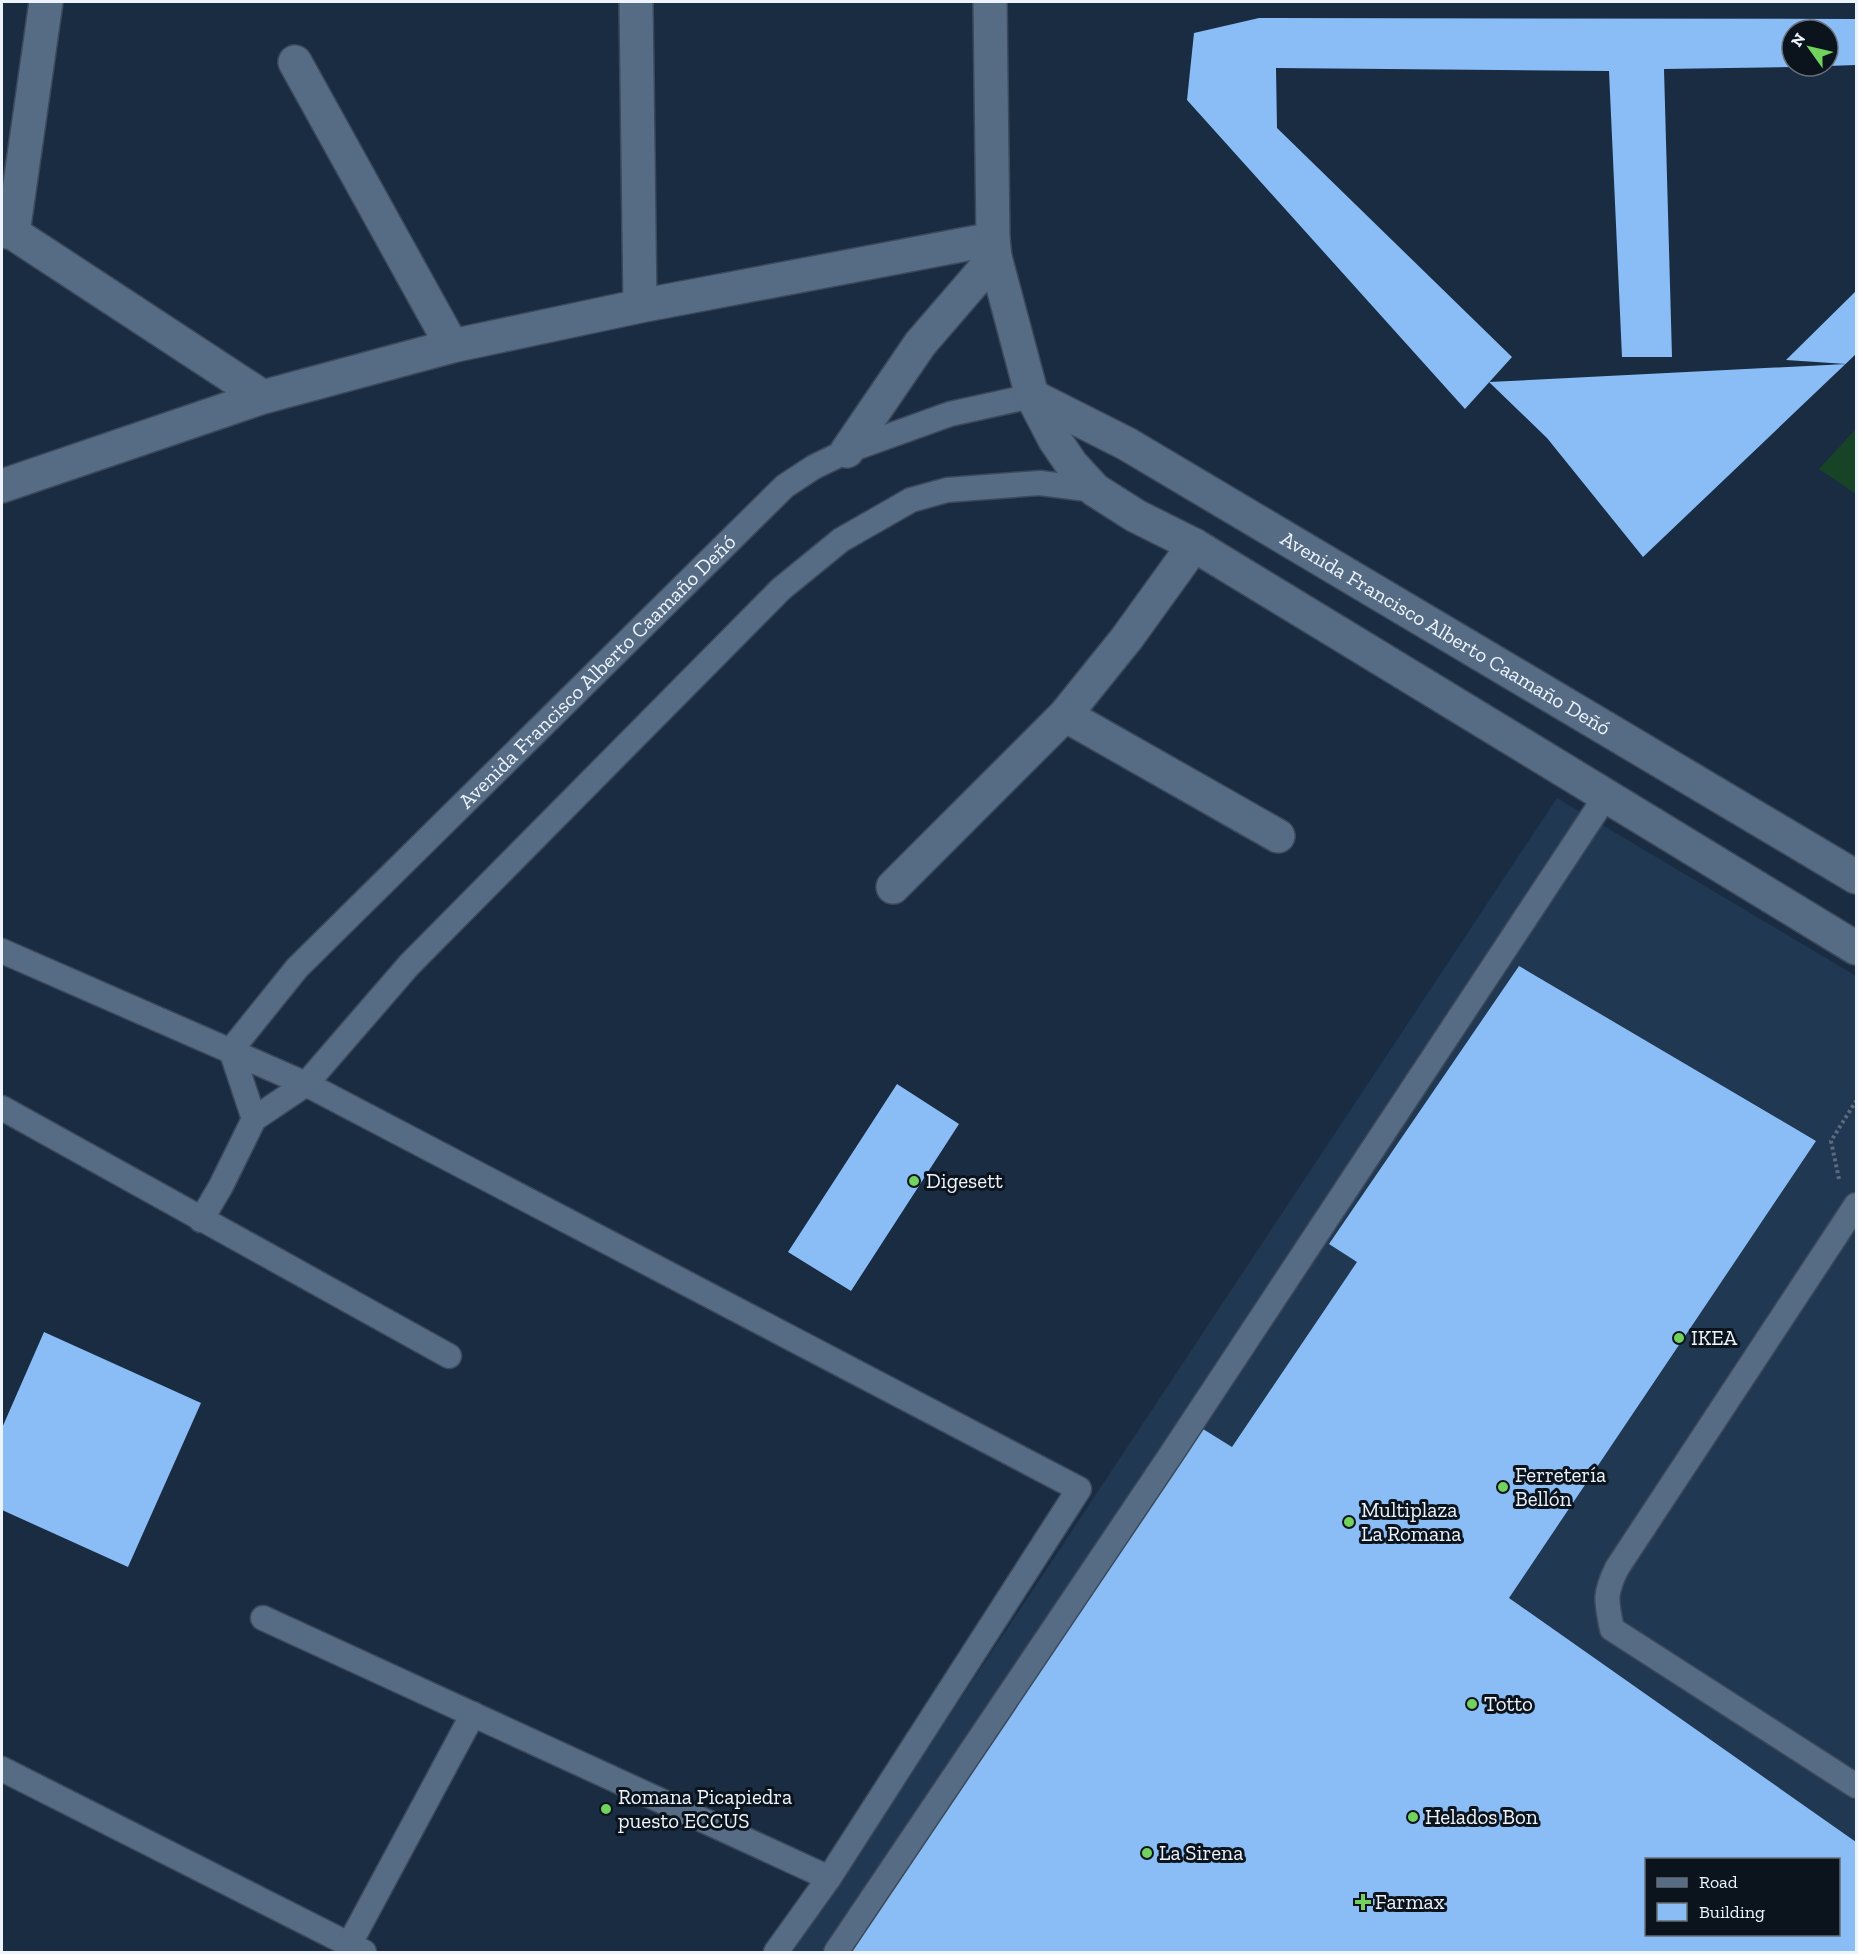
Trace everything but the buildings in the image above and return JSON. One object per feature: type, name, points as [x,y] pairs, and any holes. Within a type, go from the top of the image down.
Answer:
[{"type":"street","points":[[46,2],[7,232],[263,397]]},
{"type":"street","points":[[636,2],[640,306]]},
{"type":"street","points":[[990,2],[994,248],[1032,396],[1054,441],[1072,465],[1095,490],[1136,516],[1194,544],[1857,948]]},
{"type":"street","points":[[295,62],[452,346]]},
{"type":"street","points":[[2,486],[263,397],[452,346],[640,306],[994,248]]},
{"type":"street","points":[[847,452],[920,344],[994,248]]},
{"type":"street","name":"Avenida Francisco Alberto Caamaño Deñó","points":[[1032,396],[1137,450],[1857,877]]},
{"type":"street","points":[[893,887],[1065,715],[1127,638],[1194,544]]},
{"type":"street","points":[[1065,715],[1278,836]]},
{"type":"lane","name":"Avenida Francisco Alberto Caamaño Deñó","points":[[231,1050],[297,968],[785,486],[814,467],[847,452],[950,414],[1032,396]]},
{"type":"lane","points":[[201,1220],[221,1186],[254,1119],[306,1083],[417,957],[782,589],[841,540],[911,500],[947,490],[1040,483],[1095,490]]},
{"type":"lane","points":[[836,1953],[1185,1433],[1606,796]]},
{"type":"lane","points":[[2,951],[306,1083],[1079,1489],[829,1878],[776,1953]]},
{"type":"lane","points":[[231,1050],[254,1119]]},
{"type":"lane","points":[[2,1108],[449,1356]]},
{"type":"lane","points":[[1852,1211],[1617,1568],[1608,1585],[1607,1606],[1612,1629],[1857,1786]]},
{"type":"lane","points":[[263,1618],[829,1878]]},
{"type":"lane","points":[[2,1769],[356,1949],[473,1714]]},
{"type":"path","points":[[1852,1211],[1831,1141],[1857,1101]]},
{"type":"shaded area","name":"Multiplaza La Romana","points":[[1557,798],[1856,976],[1856,1952],[793,1952]]},
{"type":"green space","points":[[1856,429],[1856,494],[1819,469]]},
{"type":"place","name":"Digesett","points":[[914,1181]]},
{"type":"place","name":"IKEA","points":[[1679,1338]]},
{"type":"place","name":"Ferretería Bellón","points":[[1503,1487]]},
{"type":"place","name":"Multiplaza La Romana","points":[[1349,1522]]},
{"type":"place","name":"Totto","points":[[1472,1704]]},
{"type":"place","name":"Romana Picapiedra puesto ECCUS","points":[[606,1809]]},
{"type":"place","name":"Helados Bon","points":[[1413,1817]]},
{"type":"place","name":"La Sirena","points":[[1147,1853]]},
{"type":"place","name":"Farmax","points":[[1363,1902]]}]
